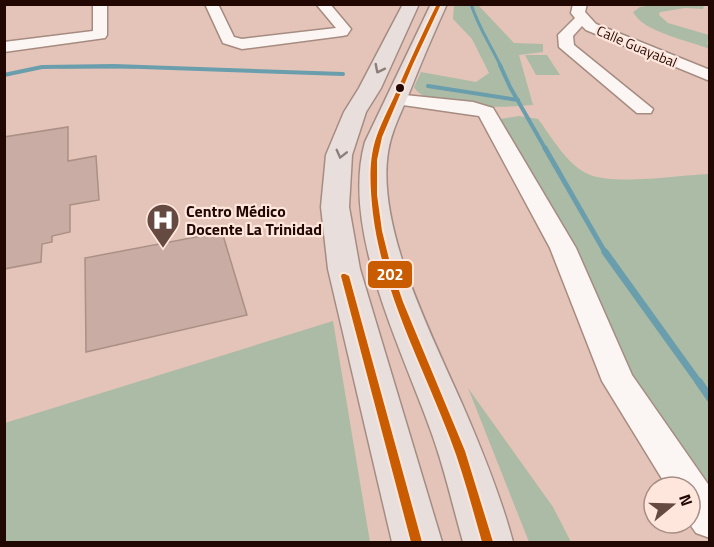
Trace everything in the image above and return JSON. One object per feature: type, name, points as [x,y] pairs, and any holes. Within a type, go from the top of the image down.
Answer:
[{"type":"main road","points":[[411,4],[370,88],[355,112],[339,155],[335,207],[344,269],[417,543]]},
{"type":"main road","points":[[439,4],[410,61],[378,139],[373,184],[379,229],[421,356],[455,438],[488,543]]},
{"type":"street","points":[[4,46],[100,34],[100,4]]},
{"type":"street","points":[[211,4],[228,40],[234,43],[295,38],[334,33],[344,29],[322,4]]},
{"type":"street","points":[[581,12],[565,35],[567,47],[645,109]]},
{"type":"street","name":"Calle Guayabal","points":[[581,12],[601,31],[710,76]]},
{"type":"street","points":[[394,100],[486,112],[563,248],[618,381],[680,475]]},
{"type":"green space","points":[[454,5],[478,5],[514,43],[543,44],[543,52],[519,55],[533,105],[488,107],[451,104],[435,101],[422,95],[414,87],[421,72],[476,82],[489,73],[472,39],[453,19]]},
{"type":"green space","points":[[704,5],[703,9],[685,8],[660,12],[659,15],[668,23],[709,35],[707,44],[709,44],[709,49],[657,31],[633,12],[640,7]]},
{"type":"green space","points":[[525,55],[547,55],[560,75],[536,75]]},
{"type":"green space","points":[[519,116],[538,119],[573,164],[588,174],[599,177],[630,180],[709,174],[709,506],[702,495],[702,475],[689,475],[634,390],[500,119]]},
{"type":"green space","points":[[333,321],[370,542],[5,542],[5,423]]},
{"type":"green space","points":[[468,388],[553,507],[571,542],[529,542]]},
{"type":"building","points":[[68,127],[68,161],[96,156],[99,200],[70,205],[70,232],[52,236],[52,242],[42,244],[41,262],[4,269],[4,137]]},
{"type":"building","points":[[222,232],[247,315],[86,352],[85,258]]},
{"type":"waterway","points":[[471,4],[500,65]]},
{"type":"waterway","points":[[500,65],[517,100]]},
{"type":"waterway","points":[[4,75],[42,67],[114,66],[343,74]]},
{"type":"waterway","points":[[60,67],[135,67]]},
{"type":"waterway","points":[[428,86],[517,100]]},
{"type":"waterway","points":[[517,100],[546,150]]},
{"type":"waterway","points":[[545,148],[606,254]]},
{"type":"waterway","points":[[605,252],[700,384]]},
{"type":"waterway","points":[[699,382],[710,398]]},
{"type":"transit line","name":"202","points":[[439,4],[379,137],[374,160],[374,195],[379,231],[388,267],[413,337],[460,451],[488,542]]},
{"type":"transit line","name":"202","points":[[345,276],[417,542]]},
{"type":"place","name":"Centro Médico Docente La Trinidad","points":[[163,249]]}]
